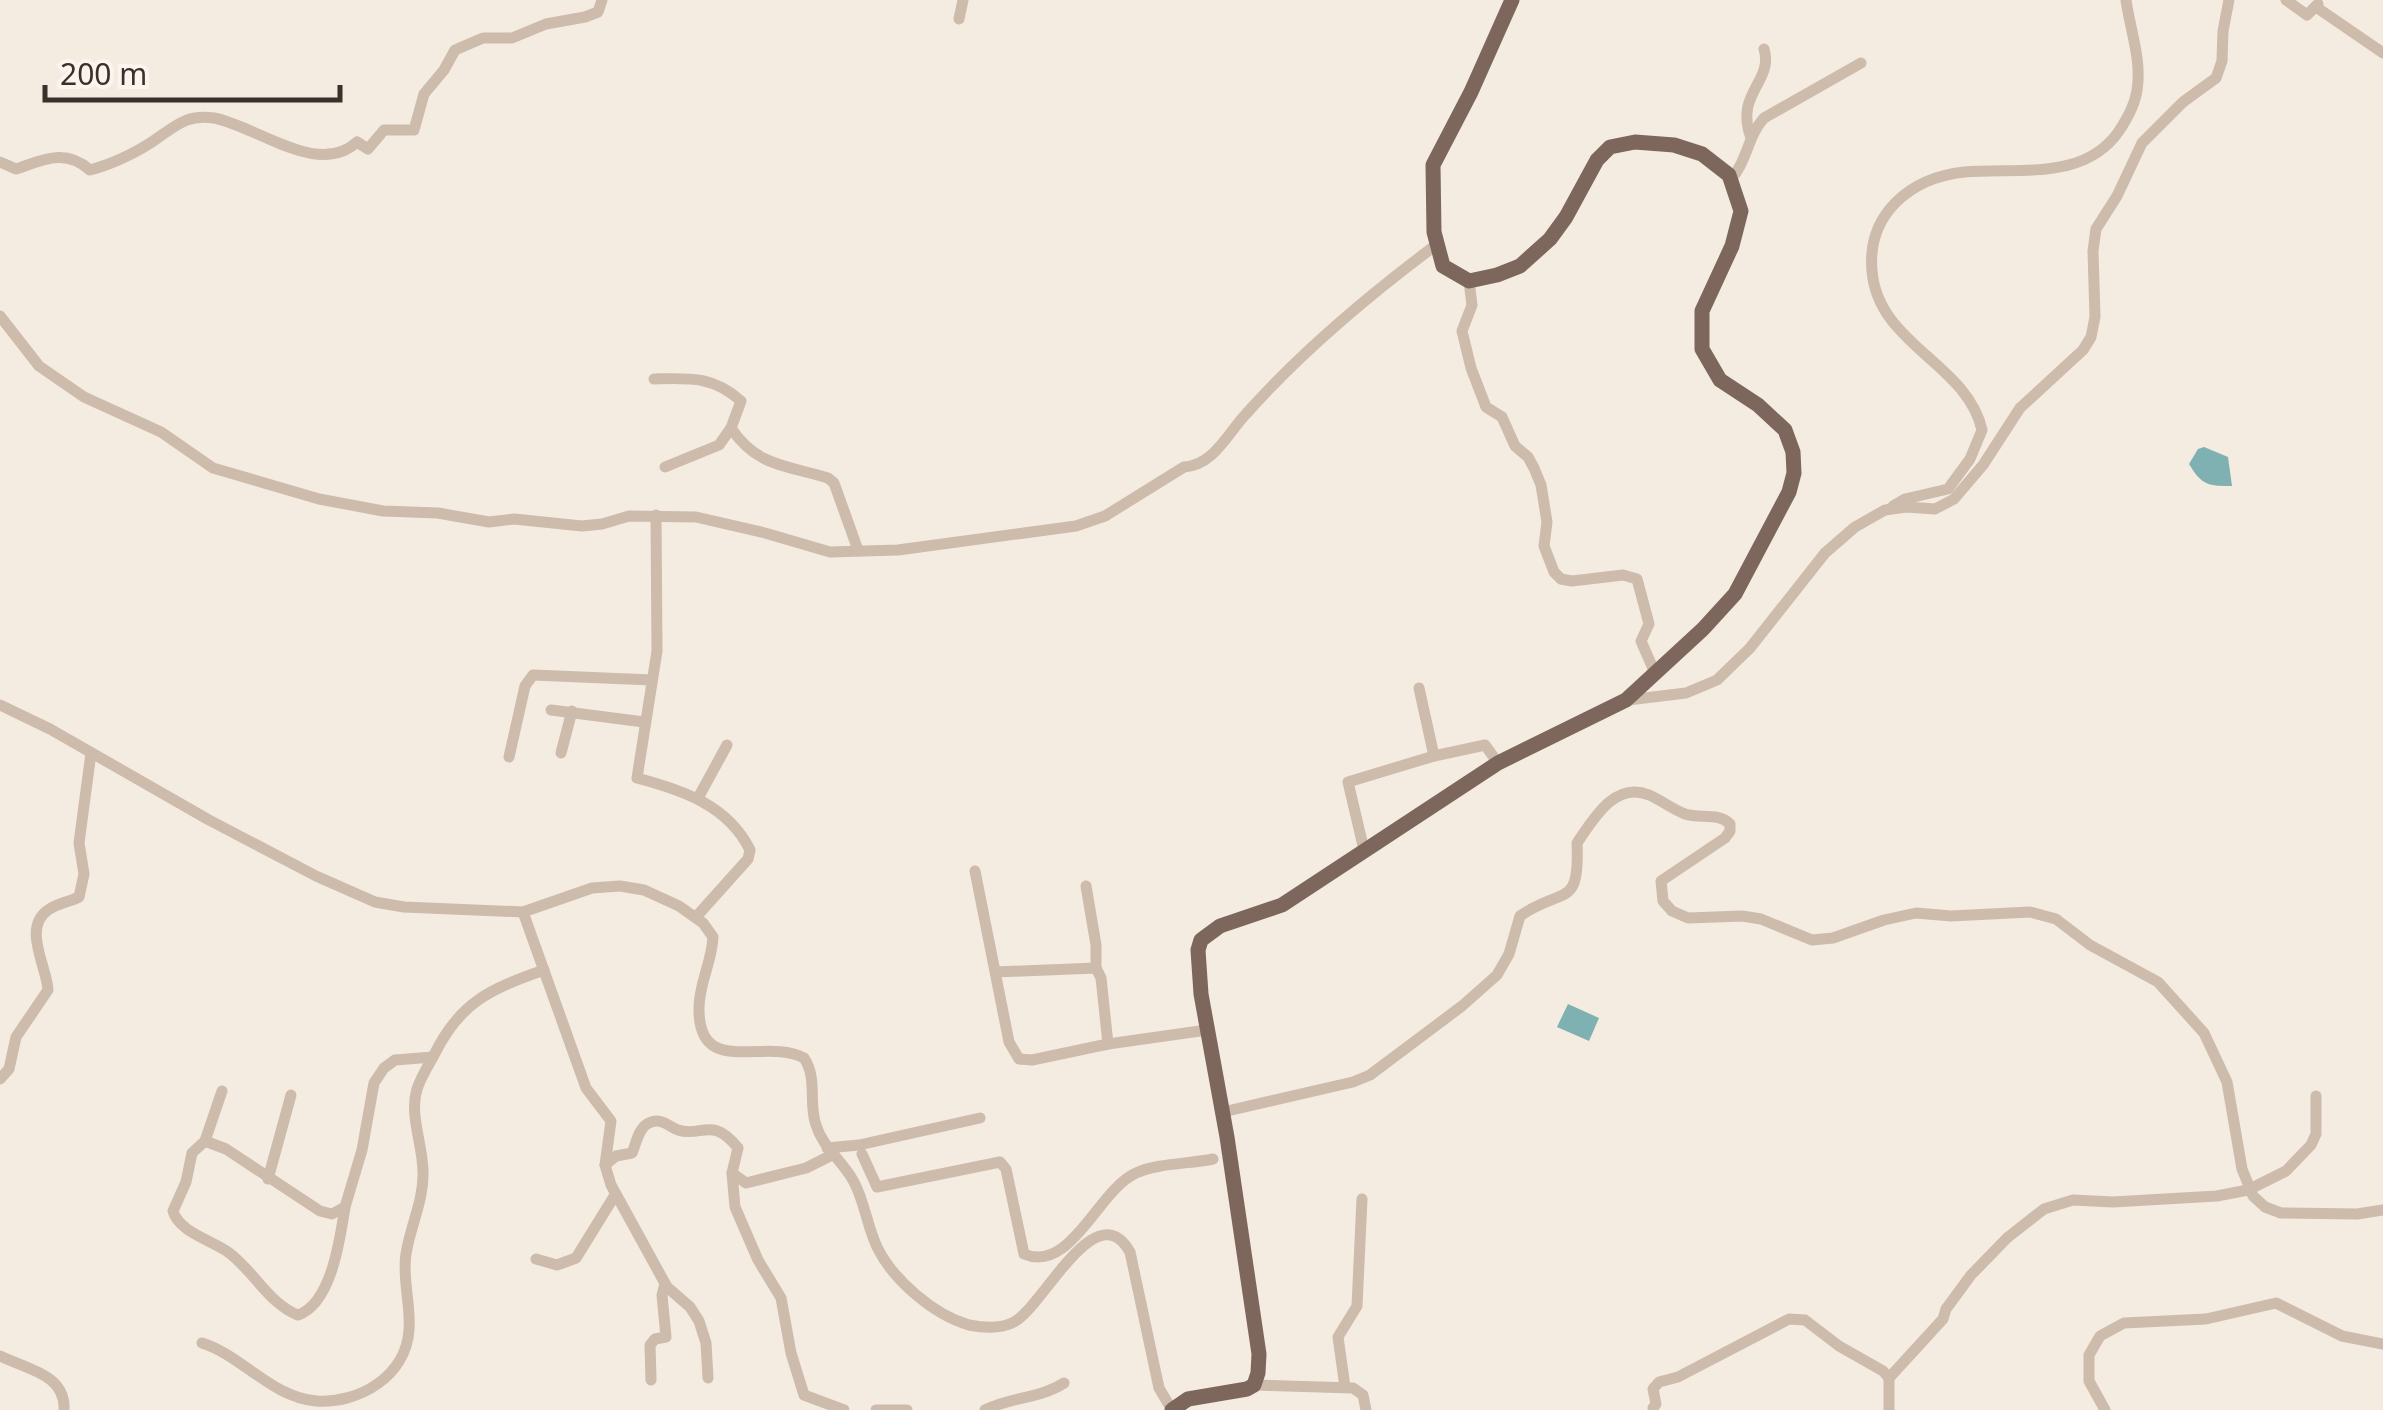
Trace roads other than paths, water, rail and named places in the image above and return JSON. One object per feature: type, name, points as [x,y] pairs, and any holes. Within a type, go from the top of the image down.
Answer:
[{"type":"main road","points":[[1172,1410],[1188,1399],[1247,1390],[1254,1385],[1259,1354],[1198,966],[1198,950],[1204,936],[1220,926],[1282,905],[1498,762],[1626,700],[1735,594],[1794,473],[1793,452],[1785,430],[1758,405],[1720,380],[1701,344],[1703,306],[1739,223],[1740,206],[1731,179],[1716,162],[1691,149],[1635,142],[1616,144],[1597,160],[1566,217],[1529,260],[1510,272],[1469,280],[1443,266],[1436,245],[1433,165],[1512,0]]},
{"type":"street","points":[[0,162],[16,169],[56,155],[82,163],[90,170],[140,148],[173,124],[200,117],[254,130],[292,151],[332,154],[348,151],[357,142],[368,149],[384,130],[414,130],[424,94],[455,50],[483,38],[512,38],[546,24],[586,18],[598,12],[602,0]]},
{"type":"street","points":[[959,19],[963,0]]},
{"type":"street","points":[[1626,700],[1686,692],[1717,680],[1750,648],[1825,552],[1855,526],[1905,499],[1948,490],[1970,459],[1982,430],[1957,387],[1898,332],[1879,301],[1871,267],[1878,226],[1897,199],[1943,176],[2060,167],[2093,157],[2108,146],[2124,124],[2138,90],[2126,0]]},
{"type":"street","points":[[1885,510],[1936,509],[1954,500],[2020,408],[2088,344],[2095,317],[2092,251],[2096,229],[2142,143],[2183,102],[2216,78],[2222,61],[2222,32],[2229,0]]},
{"type":"street","points":[[2286,0],[2307,15],[2318,3],[2383,53]]},
{"type":"street","points":[[1751,138],[1745,122],[1746,110],[1748,98],[1766,67],[1764,48]]},
{"type":"street","points":[[1731,179],[1738,172],[1759,123],[1861,63]]},
{"type":"street","points":[[0,316],[50,376],[84,398],[161,432],[186,452],[222,472],[320,500],[400,514],[430,512],[481,522],[514,518],[582,526],[656,515],[715,520],[830,552],[898,550],[965,538],[1054,532],[1104,516],[1184,467],[1197,466],[1325,336],[1436,245]]},
{"type":"street","points":[[1469,280],[1472,305],[1462,332],[1470,368],[1486,407],[1502,418],[1515,446],[1528,456],[1534,468],[1547,522],[1544,546],[1554,572],[1561,579],[1572,581],[1623,574],[1638,579],[1648,624],[1641,641],[1655,672]]},
{"type":"street","points":[[654,379],[701,377],[718,382],[740,400],[730,428],[718,446],[665,467]]},
{"type":"street","points":[[730,428],[753,454],[834,483],[858,550]]},
{"type":"street","points":[[656,515],[657,651],[637,778],[698,798],[734,827],[750,850],[748,859],[696,918]]},
{"type":"street","points":[[509,757],[532,675],[652,680]]},
{"type":"street","points":[[1418,688],[1434,756]]},
{"type":"street","points":[[0,705],[50,729],[209,820],[366,898],[404,908],[524,912],[592,888],[612,886],[652,894],[696,918],[714,938],[699,1002],[706,1040],[725,1052],[780,1050],[804,1058],[813,1082],[815,1123],[830,1151],[855,1183],[869,1228],[886,1263],[927,1302],[954,1319],[989,1328],[1017,1321],[1085,1242],[1096,1236],[1116,1236],[1130,1252],[1159,1388],[1172,1410]]},
{"type":"street","points":[[550,710],[644,722]]},
{"type":"street","points":[[561,754],[572,711]]},
{"type":"street","points":[[698,798],[727,744]]},
{"type":"street","points":[[1364,850],[1348,782],[1484,745],[1498,762]]},
{"type":"street","points":[[0,1079],[8,1069],[16,1037],[48,990],[37,942],[40,920],[51,908],[79,898],[83,888],[78,843],[91,753]]},
{"type":"street","points":[[1223,1112],[1361,1080],[1462,1006],[1503,967],[1520,916],[1569,893],[1578,874],[1576,842],[1617,794],[1632,791],[1684,814],[1721,817],[1730,824],[1726,838],[1661,881],[1663,901],[1680,916],[1702,920],[1742,916],[1761,919],[1812,940],[1833,938],[1916,913],[1951,916],[2030,912],[2056,919],[2106,954],[2136,967],[2172,996],[2215,1050],[2231,1097],[2248,1190],[2265,1206],[2281,1214],[2358,1214],[2383,1210]]},
{"type":"street","points":[[975,871],[1009,1042],[1019,1059],[1207,1030]]},
{"type":"street","points":[[1086,886],[1108,1044]]},
{"type":"street","points":[[524,912],[586,1088],[611,1121],[606,1165],[615,1194],[665,1284],[699,1320],[706,1343],[708,1378]]},
{"type":"street","points":[[996,972],[1096,968]]},
{"type":"street","points":[[202,1343],[229,1355],[280,1390],[316,1401],[354,1398],[372,1389],[390,1371],[408,1338],[405,1257],[423,1179],[415,1099],[448,1028],[471,1003],[505,982],[544,970]]},
{"type":"street","points":[[222,1092],[205,1141],[192,1152],[173,1215],[234,1257],[293,1314],[310,1310],[328,1279],[340,1245],[374,1083],[395,1060],[433,1057]]},
{"type":"street","points":[[268,1179],[291,1095]]},
{"type":"street","points":[[1888,1378],[1943,1319],[1971,1275],[2007,1238],[2044,1209],[2073,1200],[2217,1196],[2248,1190],[2286,1171],[2311,1145],[2316,1134],[2316,1096]]},
{"type":"street","points":[[732,1173],[742,1182],[752,1183],[806,1168],[830,1151],[980,1118]]},
{"type":"street","points":[[606,1165],[616,1156],[632,1153],[645,1126],[658,1121],[682,1131],[712,1129],[738,1146],[732,1173],[734,1202],[758,1260],[781,1298],[804,1395],[844,1410]]},
{"type":"street","points":[[205,1141],[218,1145],[324,1213],[346,1207]]},
{"type":"street","points":[[862,1154],[877,1187],[1000,1162],[1006,1169],[1022,1248],[1030,1256],[1043,1258],[1054,1255],[1117,1187],[1138,1172],[1213,1159]]},
{"type":"street","points":[[536,1259],[557,1264],[576,1258],[615,1194]]},
{"type":"street","points":[[1346,1387],[1338,1338],[1357,1306],[1362,1198]]},
{"type":"street","points":[[1086,1222],[1096,1236]]},
{"type":"street","points":[[651,1380],[650,1344],[666,1337],[662,1295],[665,1284]]},
{"type":"street","points":[[2105,1410],[2089,1381],[2089,1355],[2100,1336],[2124,1323],[2206,1319],[2276,1303],[2342,1336],[2383,1344]]},
{"type":"street","points":[[1653,1408],[1653,1390],[1659,1382],[1678,1377],[1789,1319],[1805,1320],[1839,1346],[1878,1367],[1888,1378],[1889,1410]]},
{"type":"street","points":[[0,1356],[48,1377],[62,1392],[64,1410]]},
{"type":"street","points":[[985,1410],[1001,1402],[1040,1395],[1064,1383]]},
{"type":"street","points":[[1254,1385],[1346,1387],[1362,1395],[1366,1410]]},
{"type":"street","points":[[876,1410],[907,1410]]},
{"type":"water","points":[[2204,447],[2228,457],[2232,486],[2217,486],[2198,477],[2189,464],[2198,449]]},
{"type":"water","points":[[1568,1004],[1599,1018],[1589,1041],[1557,1027]]}]
